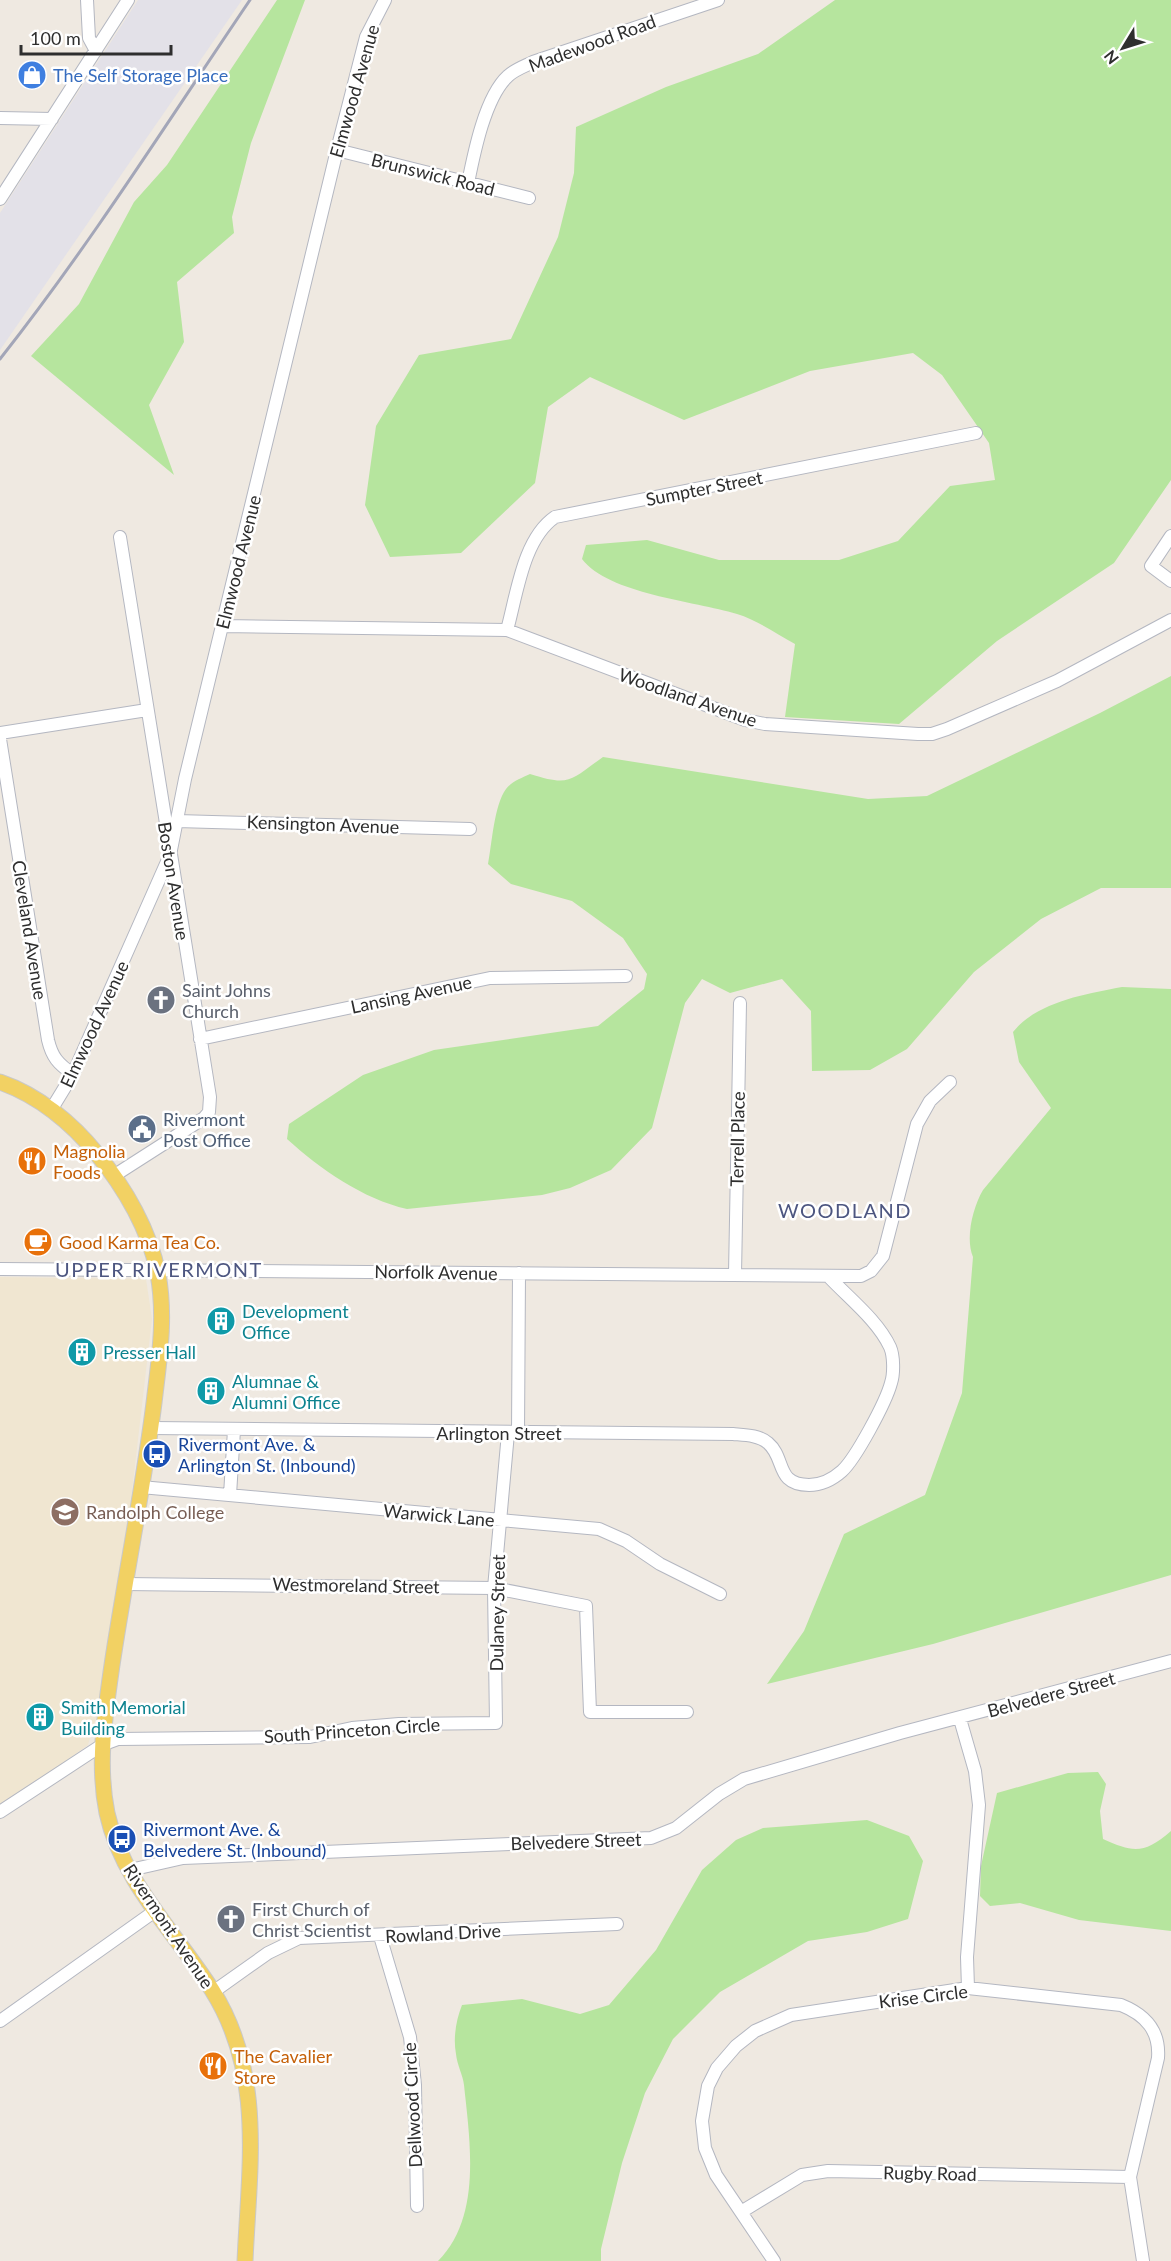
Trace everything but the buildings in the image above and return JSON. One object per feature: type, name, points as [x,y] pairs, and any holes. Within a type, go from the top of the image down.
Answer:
[{"type":"main road","name":"Rivermont Avenue","points":[[0,1082],[23,1091],[51,1110],[87,1141],[115,1175],[141,1226],[157,1272],[162,1326],[151,1428],[124,1584],[102,1745],[107,1814],[130,1870],[155,1911],[213,1992],[238,2042],[250,2098],[245,2261]]},
{"type":"street","points":[[87,0],[89,38],[96,51]]},
{"type":"street","points":[[0,200],[128,0]]},
{"type":"street","name":"Elmwood Avenue","points":[[51,1110],[74,1074],[170,855],[222,626],[337,150],[366,37],[385,0]]},
{"type":"street","name":"Madewood Road","points":[[468,183],[480,135],[494,96],[508,76],[533,62],[718,0]]},
{"type":"street","points":[[0,118],[52,119]]},
{"type":"street","name":"Brunswick Road","points":[[337,150],[529,198]]},
{"type":"street","name":"Sumpter Street","points":[[507,630],[533,539],[542,526],[555,517],[976,433]]},
{"type":"street","points":[[1171,536],[1151,567],[1171,581]]},
{"type":"street","name":"Boston Avenue","points":[[115,1175],[195,1124],[209,1112],[210,1097],[120,537]]},
{"type":"street","name":"Woodland Avenue","points":[[222,626],[507,630],[744,720],[765,724],[932,734],[1057,681],[1171,620]]},
{"type":"street","points":[[0,733],[147,710]]},
{"type":"street","name":"Cleveland Avenue","points":[[0,740],[48,1040],[52,1055],[59,1065],[74,1074]]},
{"type":"street","name":"Kensington Avenue","points":[[177,821],[470,829]]},
{"type":"street","name":"Lansing Avenue","points":[[200,1039],[490,978],[626,976]]},
{"type":"street","name":"Terrell Place","points":[[735,1275],[740,1003]]},
{"type":"street","name":"Norfolk Avenue","points":[[0,1269],[735,1275],[830,1278],[861,1276],[871,1271],[884,1256],[917,1124],[930,1101],[950,1082]]},
{"type":"street","name":"Dulaney Street","points":[[496,1723],[494,1588],[500,1521],[513,1433],[519,1273]]},
{"type":"street","name":"Arlington Street","points":[[151,1428],[753,1436],[768,1443],[788,1479],[797,1484],[822,1484],[842,1470],[852,1456],[878,1413],[891,1383],[892,1371],[891,1349],[881,1333],[830,1278]]},
{"type":"street","points":[[230,1495],[234,1430]]},
{"type":"street","name":"Warwick Lane","points":[[141,1486],[598,1529],[626,1541],[660,1564],[720,1594]]},
{"type":"street","name":"Westmoreland Street","points":[[124,1584],[494,1588],[586,1606],[590,1712],[687,1712]]},
{"type":"street","name":"Belvedere Street","points":[[130,1870],[183,1858],[651,1838],[676,1828],[719,1794],[744,1779],[900,1733],[960,1719],[1171,1661]]},
{"type":"street","points":[[960,1719],[975,1771],[979,1805],[967,1957],[968,1988]]},
{"type":"street","name":"South Princeton Circle","points":[[102,1745],[118,1739],[310,1737],[352,1728],[399,1724],[496,1723]]},
{"type":"street","points":[[0,1812],[102,1745]]},
{"type":"street","points":[[0,2021],[155,1911]]},
{"type":"street","name":"Rowland Drive","points":[[213,1992],[268,1953],[299,1938],[617,1924]]},
{"type":"street","name":"Dellwood Circle","points":[[380,1936],[410,2037],[415,2085],[417,2206]]},
{"type":"street","name":"Krise Circle","points":[[774,2261],[716,2175],[705,2148],[702,2121],[708,2086],[717,2068],[736,2046],[755,2031],[782,2017],[968,1988],[1121,2005],[1136,2011],[1145,2018],[1154,2031],[1158,2058],[1130,2177],[1143,2261]]},
{"type":"street","name":"Rugby Road","points":[[741,2212],[802,2175],[828,2171],[1130,2177]]},
{"type":"shaded area","points":[[138,0],[242,0],[0,350],[0,213]]},
{"type":"shaded area","name":"Randolph College","points":[[0,1277],[146,1279],[152,1319],[112,1663],[88,1745],[0,1808]]},
{"type":"green space","points":[[277,0],[305,0],[251,143],[232,217],[234,233],[177,282],[184,342],[149,405],[174,475],[31,356],[79,304],[134,202],[167,165]]},
{"type":"green space","points":[[835,0],[1171,0],[1171,480],[1114,563],[997,641],[899,724],[785,717],[795,644],[759,623],[737,614],[654,595],[612,581],[595,571],[582,559],[586,545],[647,540],[719,560],[839,560],[898,541],[950,486],[995,480],[989,443],[942,375],[913,353],[810,371],[684,420],[590,377],[548,407],[535,483],[461,553],[390,557],[365,505],[376,426],[419,355],[511,339],[558,237],[574,173],[576,127],[666,87],[758,54]]},
{"type":"green space","points":[[1171,676],[1171,888],[1101,888],[1041,919],[974,972],[907,1049],[870,1070],[812,1071],[811,1011],[782,979],[730,993],[702,979],[685,1003],[652,1128],[611,1170],[570,1188],[542,1195],[407,1209],[374,1198],[343,1182],[287,1139],[289,1124],[363,1075],[434,1050],[598,1026],[644,989],[647,974],[623,938],[572,901],[511,884],[488,864],[494,825],[502,796],[506,789],[517,780],[530,774],[554,780],[570,779],[603,757],[868,799],[927,796],[1100,713]]},
{"type":"green space","points":[[1122,987],[1171,989],[1171,1575],[933,1644],[767,1684],[804,1631],[844,1534],[925,1495],[962,1393],[973,1257],[970,1232],[976,1205],[983,1190],[1051,1108],[1019,1062],[1013,1032],[1035,1013],[1048,1006],[1078,996]]},
{"type":"green space","points":[[1098,1772],[1106,1784],[1100,1811],[1103,1839],[1123,1847],[1139,1849],[1162,1839],[1171,1831],[1171,1931],[1079,1920],[1020,1903],[990,1906],[980,1896],[981,1866],[997,1793],[1068,1773]]},
{"type":"green space","points":[[867,1820],[909,1836],[923,1861],[908,1919],[867,1932],[808,1941],[720,1992],[673,2039],[645,2093],[622,2163],[601,2249],[601,2261],[438,2261],[452,2243],[461,2223],[470,2178],[469,2130],[464,2085],[455,2042],[462,2005],[522,1999],[580,2014],[609,2005],[656,1950],[702,1870],[736,1840],[763,1828]]},
{"type":"railway","points":[[0,359],[66,272],[250,0]]},
{"type":"place","name":"The Self Storage Place","points":[[32,75]]},
{"type":"place","name":"Saint Johns Church","points":[[161,1000]]},
{"type":"place","name":"Rivermont Post Office","points":[[142,1129]]},
{"type":"place","name":"Magnolia Foods","points":[[32,1161]]},
{"type":"place","name":"Good Karma Tea Co.","points":[[38,1242]]},
{"type":"place","name":"Development Office","points":[[221,1321]]},
{"type":"place","name":"Presser Hall","points":[[82,1352]]},
{"type":"place","name":"Alumnae & Alumni Office","points":[[211,1391]]},
{"type":"place","name":"Rivermont Ave. & Arlington St. (Inbound)","points":[[157,1454]]},
{"type":"place","name":"Randolph College","points":[[65,1512]]},
{"type":"place","name":"Smith Memorial Building","points":[[40,1717]]},
{"type":"place","name":"Rivermont Ave. & Belvedere St. (Inbound)","points":[[122,1839]]},
{"type":"place","name":"First Church of Christ Scientist","points":[[231,1919]]},
{"type":"place","name":"The Cavalier Store","points":[[213,2066]]},
{"type":"district","name":"WOODLAND","points":[[845,1210]]},
{"type":"district","name":"UPPER RIVERMONT","points":[[159,1269]]}]
